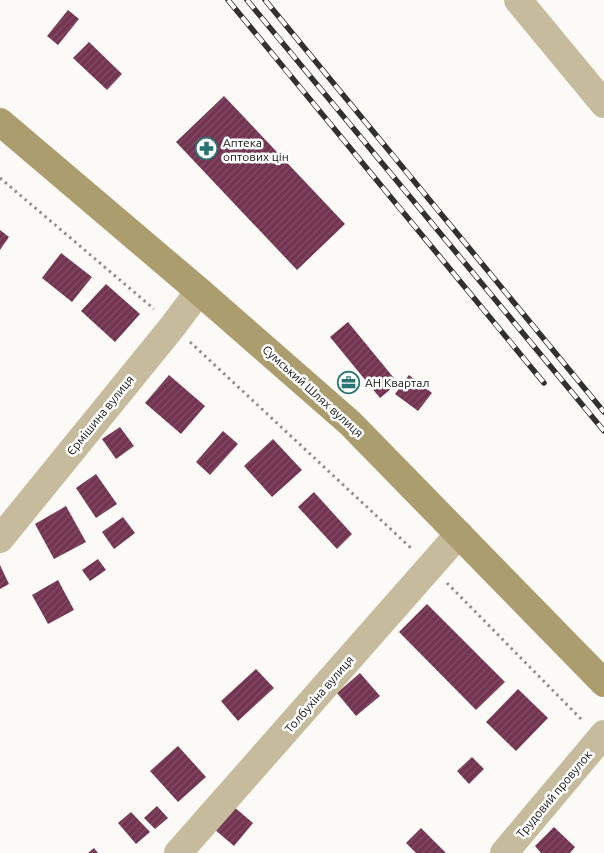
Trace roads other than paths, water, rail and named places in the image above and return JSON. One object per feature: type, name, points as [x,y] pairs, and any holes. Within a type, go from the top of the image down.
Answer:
[{"type":"main road","name":"Сумський Шлях вулиця","points":[[0,122],[199,291],[350,423],[604,683]]},
{"type":"street","points":[[518,0],[604,104]]},
{"type":"street","name":"Єрмішина вулиця","points":[[0,539],[173,326],[199,291]]},
{"type":"street","name":"Толбухіна вулиця","points":[[178,853],[458,534]]},
{"type":"street","name":"Трудовий провулок","points":[[504,853],[602,736]]},
{"type":"railway","points":[[228,0],[544,383]]},
{"type":"railway","points":[[247,0],[604,431]]},
{"type":"railway","points":[[265,0],[604,412]]},
{"type":"place","name":"Аптека оптових цін","points":[[207,149]]},
{"type":"place","name":"АН Квартал","points":[[349,382]]}]
